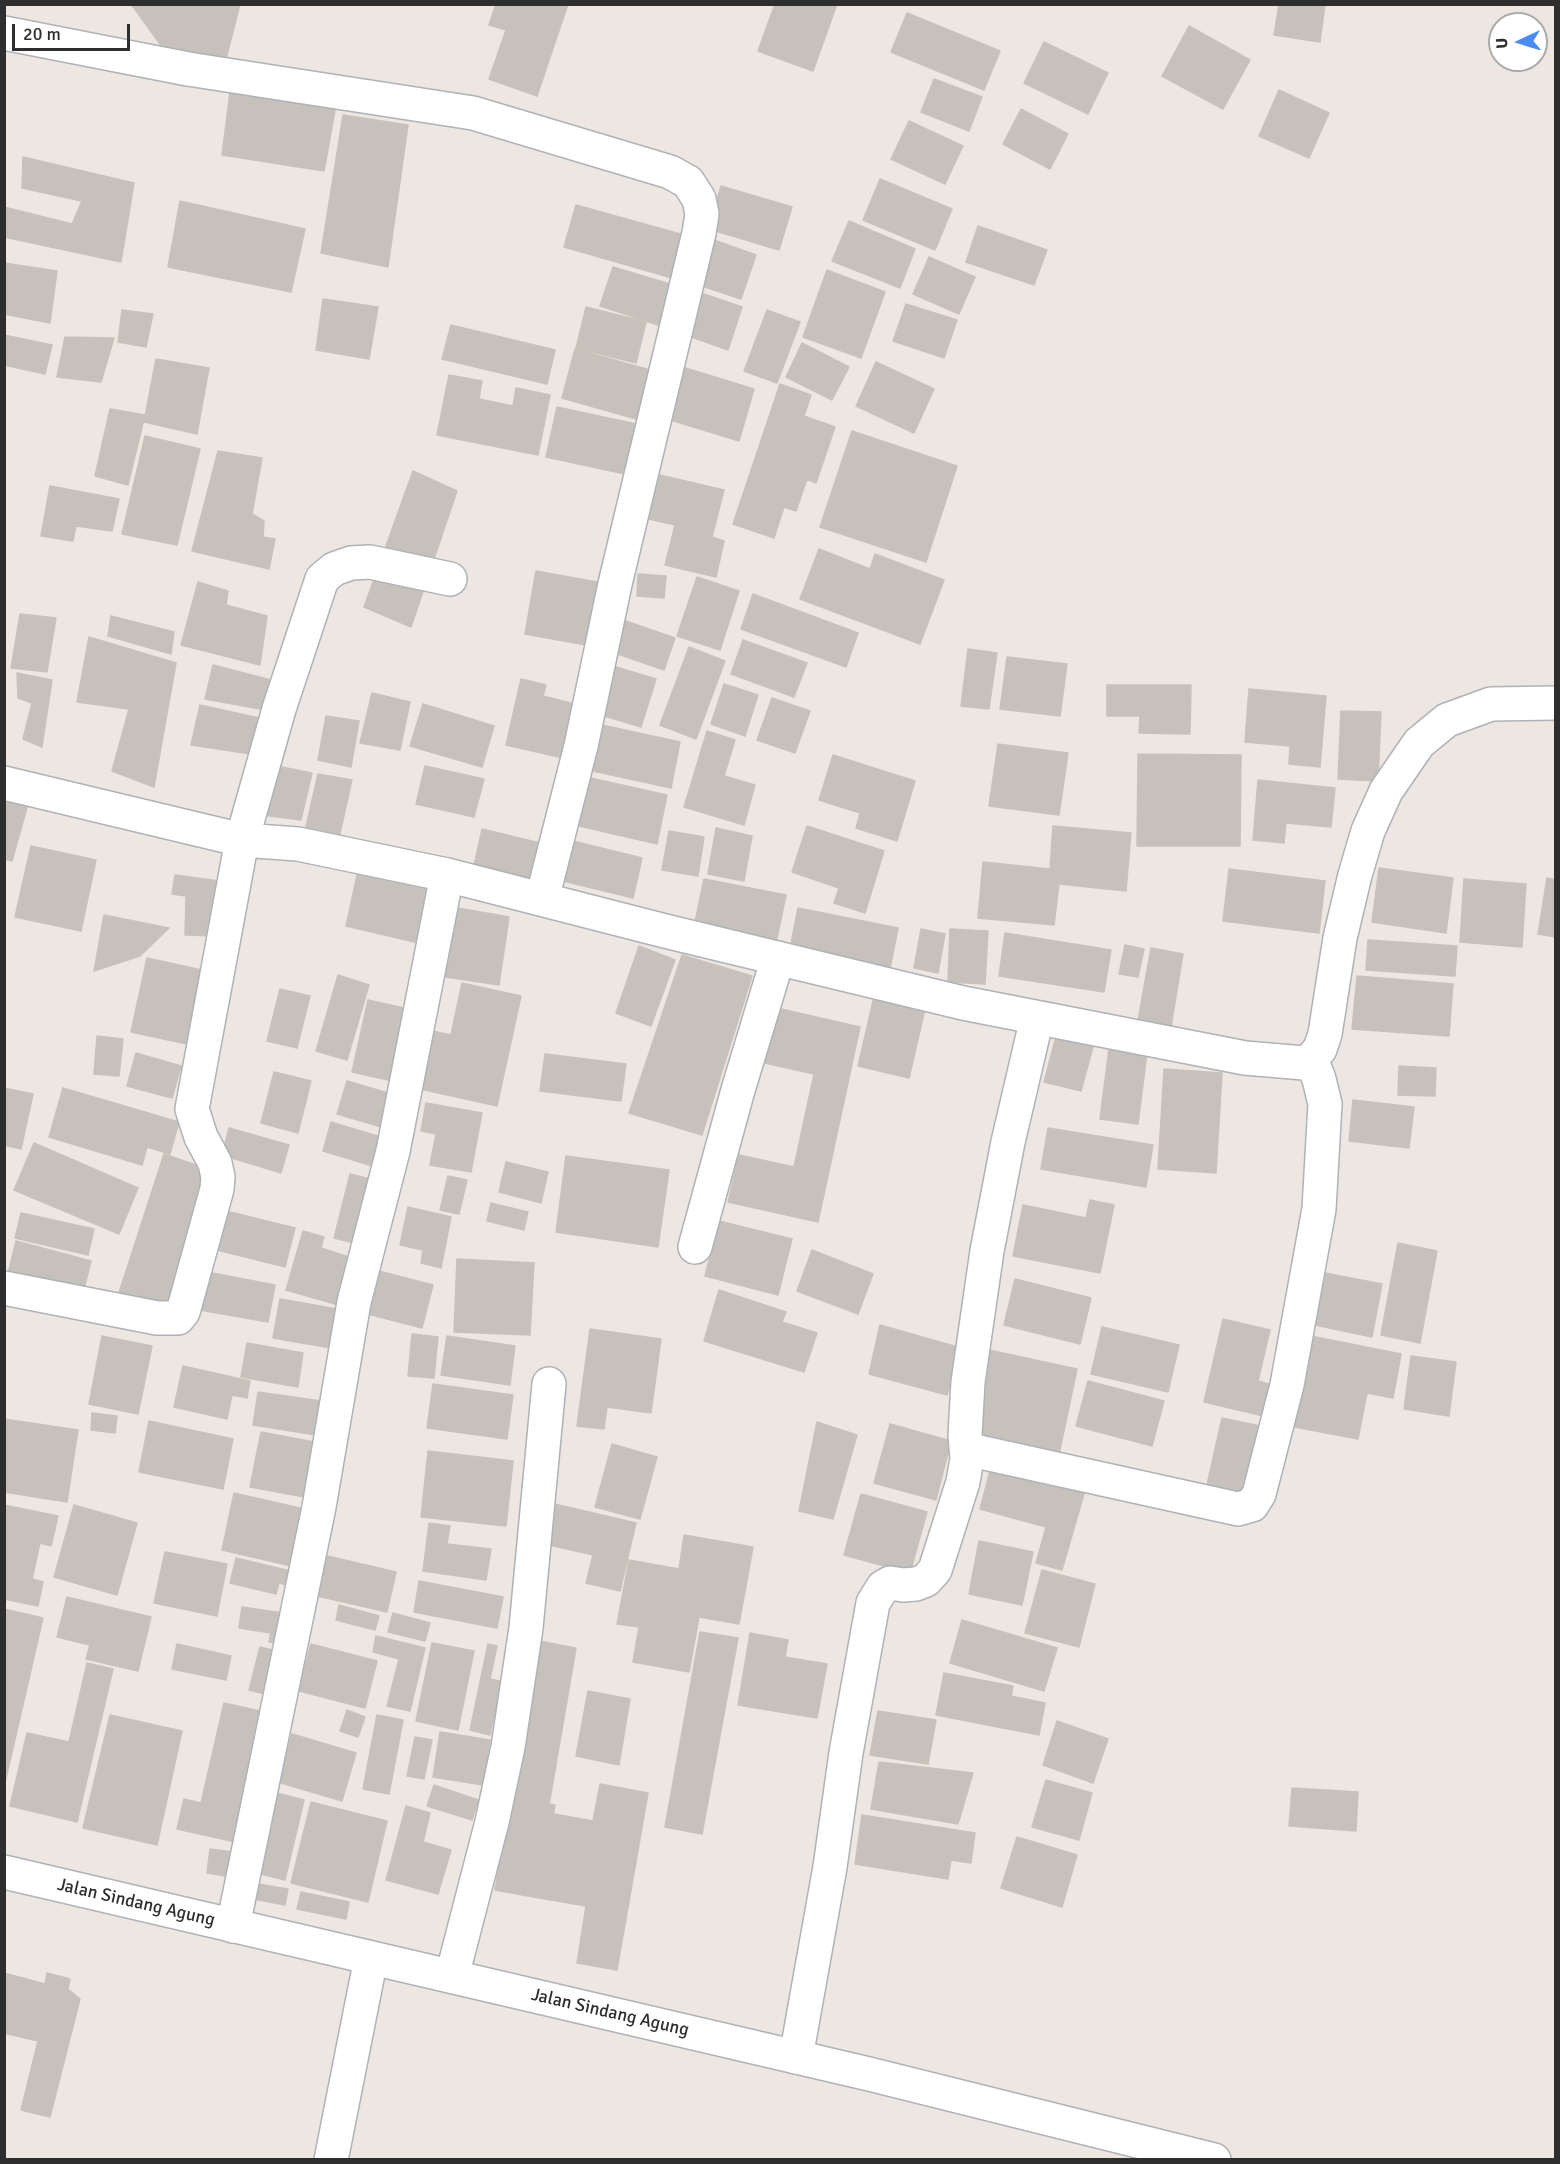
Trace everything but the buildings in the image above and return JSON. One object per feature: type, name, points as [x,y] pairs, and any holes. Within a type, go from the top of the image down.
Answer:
[{"type":"street","points":[[4,33],[188,69],[473,113],[670,172],[688,182],[699,199],[702,214],[699,233],[615,584],[581,746],[542,899]]},
{"type":"street","points":[[4,1288],[157,1318],[178,1318],[183,1312],[217,1189],[218,1177],[215,1164],[201,1137],[192,1109],[242,840],[279,709],[322,579],[333,569],[351,563],[370,562],[450,579]]},
{"type":"street","points":[[4,783],[242,840],[298,844],[447,875],[963,1003],[1245,1058],[1304,1063],[1311,1059],[1320,1048],[1325,1034],[1340,938],[1368,831],[1386,791],[1412,752],[1419,743],[1447,720],[1491,704],[1556,703]]},
{"type":"street","points":[[233,1926],[319,1507],[354,1302],[393,1151],[447,875]]},
{"type":"street","points":[[695,1247],[738,1090],[778,958]]},
{"type":"street","points":[[796,2057],[873,1603],[884,1587],[890,1583],[916,1584],[926,1580],[934,1570],[963,1482],[967,1459],[968,1382],[987,1251],[1008,1142],[1036,1018]]},
{"type":"street","points":[[966,1449],[1238,1509],[1252,1505],[1259,1494],[1287,1385],[1319,1209],[1324,1104],[1319,1079],[1311,1059]]},
{"type":"street","points":[[452,1976],[492,1822],[514,1715],[526,1628],[549,1384]]},
{"type":"street","name":"Jalan Sindang Agung","points":[[4,1872],[796,2057],[1214,2160]]},
{"type":"street","points":[[331,2160],[370,1958]]}]
